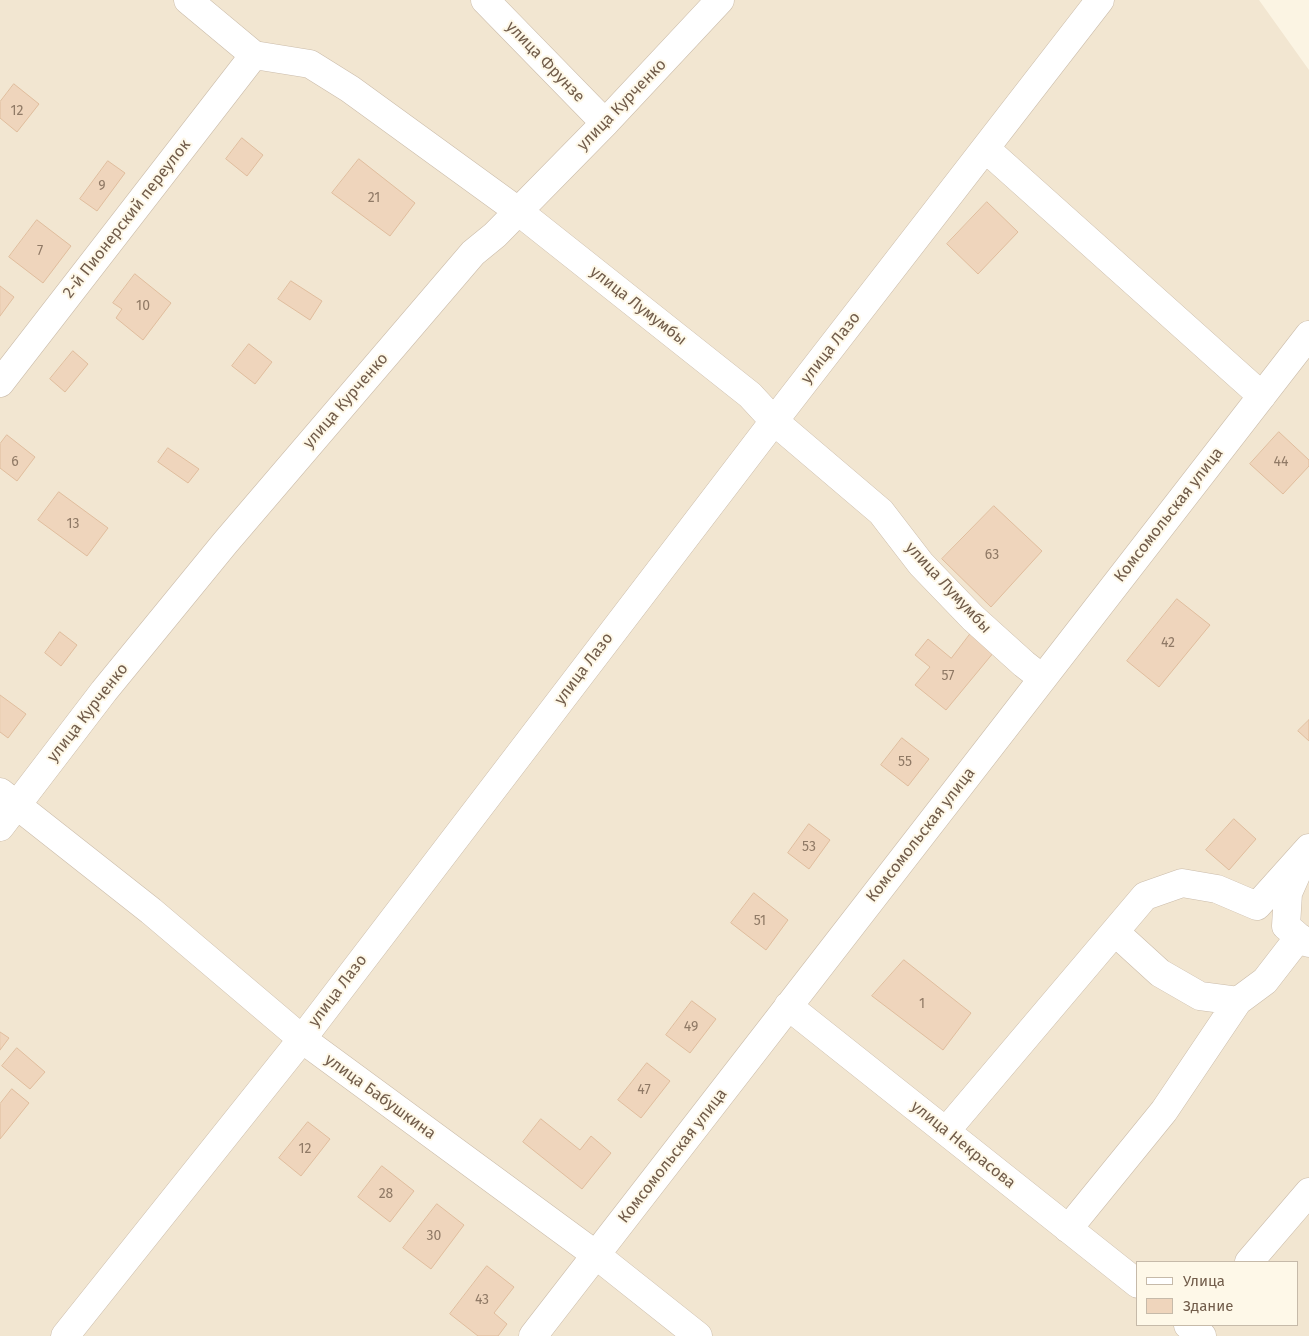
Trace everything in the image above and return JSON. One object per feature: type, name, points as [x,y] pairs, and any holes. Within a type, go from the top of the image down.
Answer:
[{"type":"street","points":[[188,0],[254,55]]},
{"type":"street","name":"улица Фрунзе","points":[[485,0],[605,123]]},
{"type":"street","name":"улица Курченко","points":[[0,827],[9,798],[104,691],[225,543],[473,253],[495,235],[605,123],[720,0]]},
{"type":"street","name":"улица Лазо","points":[[65,1336],[302,1039],[774,421],[1100,0]]},
{"type":"street","name":"улица Лумумбы","points":[[254,55],[310,64],[350,88],[518,211],[750,394],[774,421],[880,512],[921,564],[973,618],[1042,678]]},
{"type":"street","name":"2-й Пионерский переулок","points":[[0,383],[254,55]]},
{"type":"street","points":[[986,149],[1262,396]]},
{"type":"street","name":"Комсомольская улица","points":[[534,1336],[1309,334]]},
{"type":"street","name":"улица Бабушкина","points":[[9,798],[151,910],[302,1039],[596,1255],[698,1336]]},
{"type":"street","points":[[946,1131],[1145,896],[1182,883],[1217,889],[1257,906],[1308,849]]},
{"type":"street","points":[[1068,1229],[1164,1111],[1238,1001],[1264,981],[1304,940],[1286,926],[1288,893],[1308,849]]},
{"type":"street","points":[[1114,932],[1160,973],[1200,996],[1238,1001]]},
{"type":"street","name":"улица Некрасова","points":[[788,1006],[1136,1282]]},
{"type":"street","points":[[1250,1261],[1309,1192]]},
{"type":"shaded area","points":[[0,0],[1259,0],[1309,70],[1309,1336],[0,1336]]},
{"type":"building","points":[[14,84],[39,104],[17,132],[0,118],[0,102]]},
{"type":"building","points":[[242,138],[263,155],[247,176],[226,159]]},
{"type":"building","points":[[359,159],[415,203],[390,236],[332,193]]},
{"type":"building","points":[[108,161],[125,173],[97,211],[80,199]]},
{"type":"building","points":[[987,202],[1018,232],[978,274],[947,244]]},
{"type":"building","points":[[37,220],[71,246],[43,283],[9,257]]},
{"type":"building","points":[[135,274],[171,303],[143,340],[116,318],[122,309],[113,303]]},
{"type":"building","points":[[291,281],[322,301],[310,320],[278,299]]},
{"type":"building","points":[[0,286],[14,297],[0,316]]},
{"type":"building","points":[[249,344],[272,362],[255,384],[232,366]]},
{"type":"building","points":[[73,351],[88,364],[65,392],[50,379]]},
{"type":"building","points":[[1279,432],[1309,460],[1309,466],[1283,494],[1250,464]]},
{"type":"building","points":[[7,435],[35,457],[17,481],[0,468],[0,444]]},
{"type":"building","points":[[168,448],[199,469],[188,483],[158,462]]},
{"type":"building","points":[[59,492],[108,528],[87,556],[38,520]]},
{"type":"building","points":[[994,506],[1042,551],[991,607],[942,559]]},
{"type":"building","points":[[1177,599],[1210,625],[1159,687],[1127,661]]},
{"type":"building","points":[[60,632],[77,645],[61,666],[45,653]]},
{"type":"building","points":[[971,633],[994,652],[946,710],[915,685],[930,667],[915,655],[928,639],[951,658]]},
{"type":"building","points":[[0,695],[26,714],[8,738],[0,732]]},
{"type":"building","points":[[1309,720],[1309,741],[1298,731]]},
{"type":"building","points":[[902,738],[929,759],[908,786],[881,765]]},
{"type":"building","points":[[1234,819],[1256,839],[1229,870],[1206,850]]},
{"type":"building","points":[[809,824],[830,840],[809,869],[788,853]]},
{"type":"building","points":[[754,893],[788,920],[766,950],[731,923]]},
{"type":"building","points":[[904,960],[971,1013],[943,1050],[872,996]]},
{"type":"building","points":[[692,1001],[716,1019],[690,1053],[666,1035]]},
{"type":"building","points":[[0,1032],[9,1038],[0,1050]]},
{"type":"building","points":[[17,1048],[45,1072],[30,1089],[2,1066]]},
{"type":"building","points":[[647,1063],[670,1081],[641,1118],[618,1100]]},
{"type":"building","points":[[12,1089],[29,1103],[0,1139],[0,1104]]},
{"type":"building","points":[[541,1119],[580,1150],[591,1136],[611,1153],[582,1189],[523,1142]]},
{"type":"building","points":[[308,1122],[330,1139],[301,1176],[279,1158]]},
{"type":"building","points":[[382,1166],[414,1191],[390,1222],[358,1197]]},
{"type":"building","points":[[437,1204],[464,1225],[431,1269],[403,1248]]},
{"type":"building","points":[[487,1266],[514,1287],[494,1313],[507,1324],[498,1336],[478,1336],[450,1314]]}]
